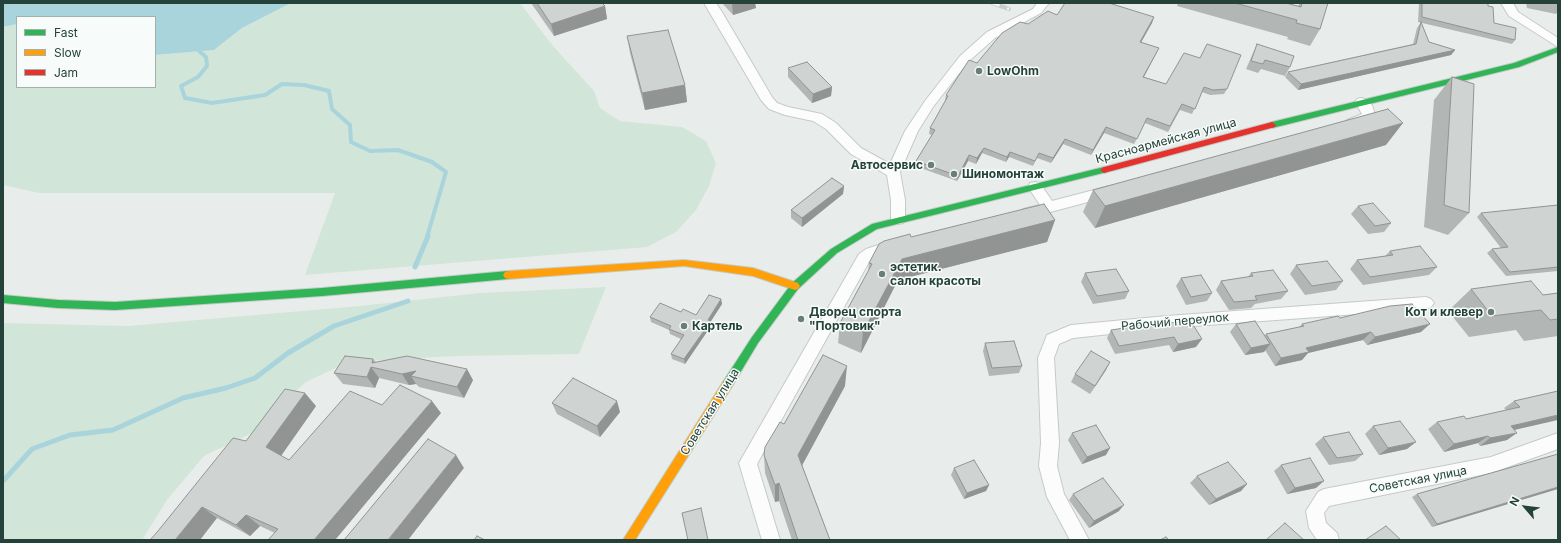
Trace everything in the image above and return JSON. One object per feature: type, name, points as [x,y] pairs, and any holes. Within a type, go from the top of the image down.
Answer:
[{"type":"main road","name":"Красноармейская улица","points":[[795,286],[829,256],[855,237],[875,226],[898,219],[1035,187],[1361,102],[1516,65],[1558,49]]},
{"type":"main road","points":[[3,299],[58,304],[115,306],[322,292],[550,271],[684,263],[754,272],[795,286]]},
{"type":"main road","name":"Советская улица","points":[[629,540],[756,340],[795,286]]},
{"type":"street","points":[[710,3],[718,14],[767,100],[773,106],[785,111],[817,117],[831,126],[856,151],[893,172]]},
{"type":"street","points":[[898,219],[898,200],[893,172],[912,131],[947,79],[964,59],[991,35],[1036,11],[1043,3]]},
{"type":"street","points":[[1506,3],[1514,14],[1558,43]]},
{"type":"street","points":[[1341,126],[1364,119],[1369,115],[1367,108],[1361,102]]},
{"type":"street","points":[[1035,187],[1049,208]]},
{"type":"street","points":[[1011,217],[1049,208],[1118,188]]},
{"type":"street","points":[[771,540],[748,463],[815,348],[864,258],[870,253],[911,242]]},
{"type":"street","name":"Рабочий переулок","points":[[1080,540],[1056,497],[1048,466],[1050,443],[1046,358],[1053,340],[1071,332],[1167,322],[1426,303]]},
{"type":"street","name":"Советская улица","points":[[1330,540],[1318,528],[1315,510],[1324,498],[1491,465],[1558,441]]},
{"type":"green space","points":[[291,3],[520,3],[553,46],[594,91],[600,108],[620,121],[682,127],[706,141],[716,163],[709,186],[696,210],[676,232],[647,247],[305,275],[335,193],[39,193],[3,185],[3,27],[16,24],[16,88],[156,88],[156,55],[214,50],[242,28]]},
{"type":"green space","points":[[606,287],[579,354],[457,356],[348,362],[306,382],[250,434],[204,456],[167,500],[142,540],[3,540],[3,323],[128,326],[360,306],[480,293]]},
{"type":"water","points":[[3,3],[291,3],[242,28],[214,50],[156,55],[156,16],[16,16],[16,24],[3,27]]},
{"type":"building","points":[[537,3],[602,3],[605,6],[551,24]]},
{"type":"building","points":[[1065,3],[1109,3],[1154,17],[1140,42],[1159,48],[1143,77],[1166,84],[1184,53],[1200,58],[1207,44],[1241,55],[1227,89],[1213,90],[1204,87],[1195,109],[1182,104],[1170,126],[1147,118],[1137,139],[1106,127],[1093,150],[1065,139],[1053,158],[1039,153],[1035,161],[1010,152],[1007,157],[984,148],[977,158],[969,155],[958,176],[916,161],[935,130],[930,128],[948,96],[946,95],[969,60],[977,63],[1002,33],[1020,22],[1028,24],[1048,11],[1057,15]]},
{"type":"building","points":[[1235,3],[1286,3],[1301,7],[1302,3],[1328,3],[1320,29],[1296,23],[1297,20]]},
{"type":"building","points":[[1422,3],[1488,3],[1488,6],[1493,7],[1494,23],[1516,28],[1515,40],[1422,17]]},
{"type":"building","points":[[1421,22],[1429,42],[1455,50],[1301,84],[1288,72],[1416,44]]},
{"type":"building","points":[[668,30],[685,85],[642,93],[627,36]]},
{"type":"building","points":[[1257,44],[1294,56],[1290,67],[1265,60],[1263,64],[1251,61]]},
{"type":"building","points":[[807,62],[832,87],[813,94],[788,68]]},
{"type":"building","points":[[1452,77],[1474,84],[1469,213],[1444,205]]},
{"type":"building","points":[[1388,109],[1403,123],[1105,206],[1093,190]]},
{"type":"building","points":[[832,178],[844,186],[802,218],[791,210]]},
{"type":"building","points":[[1373,203],[1391,223],[1375,226],[1358,206]]},
{"type":"building","points":[[1044,204],[1055,220],[902,259],[863,332],[840,323],[872,264],[869,263],[879,244],[884,241],[910,234],[911,237]]},
{"type":"building","points":[[1558,205],[1558,267],[1510,272],[1492,249],[1508,247],[1481,213]]},
{"type":"building","points":[[1420,246],[1437,267],[1370,277],[1357,260],[1393,255],[1390,251]]},
{"type":"building","points":[[1327,261],[1343,281],[1312,286],[1296,265]]},
{"type":"building","points":[[1116,269],[1129,291],[1097,296],[1085,273]]},
{"type":"building","points":[[1273,270],[1288,291],[1255,296],[1257,300],[1234,302],[1221,281],[1253,276],[1251,273]]},
{"type":"building","points":[[1201,275],[1212,293],[1191,297],[1181,278]]},
{"type":"building","points":[[1531,281],[1543,295],[1558,293],[1558,319],[1550,320],[1541,310],[1492,316],[1471,289]]},
{"type":"building","points":[[709,295],[721,299],[708,320],[711,321],[684,359],[671,354],[684,335],[669,329],[671,326],[650,317],[660,303],[681,312],[683,309],[696,315]]},
{"type":"building","points":[[1412,304],[1430,324],[1375,337],[1371,332],[1306,348],[1309,352],[1281,358],[1266,334],[1304,326],[1302,324],[1338,316],[1340,318],[1390,306]]},
{"type":"building","points":[[1190,320],[1202,339],[1178,344],[1174,337],[1119,346],[1111,330],[1144,325],[1145,327]]},
{"type":"building","points":[[1255,321],[1270,344],[1251,348],[1236,324]]},
{"type":"building","points":[[1014,341],[1022,366],[992,368],[985,343]]},
{"type":"building","points":[[1091,351],[1110,362],[1095,386],[1075,374]]},
{"type":"building","points":[[823,355],[847,366],[798,455],[830,540],[798,540],[779,483],[775,485],[764,455],[765,447],[780,422],[784,424]]},
{"type":"building","points":[[345,356],[373,359],[372,363],[407,356],[467,369],[457,387],[411,376],[416,371],[402,374],[371,367],[367,377],[334,373]]},
{"type":"building","points":[[573,378],[617,401],[597,426],[552,403]]},
{"type":"building","points":[[400,385],[432,401],[314,540],[268,540],[278,529],[246,515],[236,525],[202,507],[175,540],[150,540],[233,438],[246,441],[285,389],[305,393],[266,447],[289,460],[350,391],[382,405]]},
{"type":"building","points":[[1558,391],[1558,415],[1511,426],[1517,433],[1490,438],[1488,436],[1454,444],[1437,422],[1464,416],[1466,419],[1520,407],[1514,401]]},
{"type":"building","points":[[1400,421],[1416,442],[1388,448],[1373,426]]},
{"type":"building","points":[[1096,425],[1110,448],[1087,457],[1072,433]]},
{"type":"building","points":[[1349,432],[1363,454],[1337,458],[1323,437]]},
{"type":"building","points":[[428,439],[456,455],[388,540],[344,540]]},
{"type":"building","points":[[1558,454],[1558,487],[1437,524],[1417,494]]},
{"type":"building","points":[[1310,458],[1324,481],[1295,488],[1281,465]]},
{"type":"building","points":[[974,460],[989,485],[967,493],[954,468]]},
{"type":"building","points":[[1228,462],[1247,484],[1216,499],[1197,476]]},
{"type":"building","points":[[1103,478],[1124,505],[1094,521],[1073,494]]},
{"type":"building","points":[[701,508],[708,540],[688,540],[682,513]]},
{"type":"building","points":[[1285,523],[1304,540],[1266,540]]},
{"type":"building","points":[[1386,526],[1401,540],[1365,540]]},
{"type":"building","points":[[477,536],[485,540],[474,540]]},
{"type":"building","points":[[1166,537],[1169,540],[1160,540]]},
{"type":"waterway","points":[[199,51],[206,57],[207,66],[198,77],[181,86],[185,98],[212,103],[265,95],[282,84],[304,85],[329,91],[332,109],[350,125],[351,142],[370,151],[398,150],[432,162],[446,172],[427,237]]},
{"type":"waterway","points":[[415,267],[428,236]]},
{"type":"waterway","points":[[3,481],[32,449],[70,435],[113,430],[183,398],[226,388],[255,378],[288,353],[334,326],[408,301]]},
{"type":"railway","points":[[992,3],[1009,9]]},
{"type":"traffic: fast","points":[[1272,125],[1516,65],[1558,49]]},
{"type":"traffic: fast","points":[[727,385],[755,340],[795,286],[834,251],[875,226],[1104,170]]},
{"type":"traffic: fast","points":[[3,299],[58,304],[115,306],[322,292],[508,275]]},
{"type":"traffic: slow","points":[[508,275],[684,263],[753,272],[795,286]]},
{"type":"traffic: slow","points":[[629,540],[727,385]]},
{"type":"traffic: jam","points":[[1104,170],[1272,125]]},
{"type":"place","name":"LowOhm","points":[[979,71]]},
{"type":"place","name":"Автосервис","points":[[931,165]]},
{"type":"place","name":"Шиномонтаж","points":[[954,174]]},
{"type":"place","name":"эстетик. салон красоты","points":[[882,274]]},
{"type":"place","name":"Кот и клевер","points":[[1491,312]]},
{"type":"place","name":"Дворец спорта \"Портовик\"","points":[[801,319]]},
{"type":"place","name":"Картель","points":[[684,326]]}]
